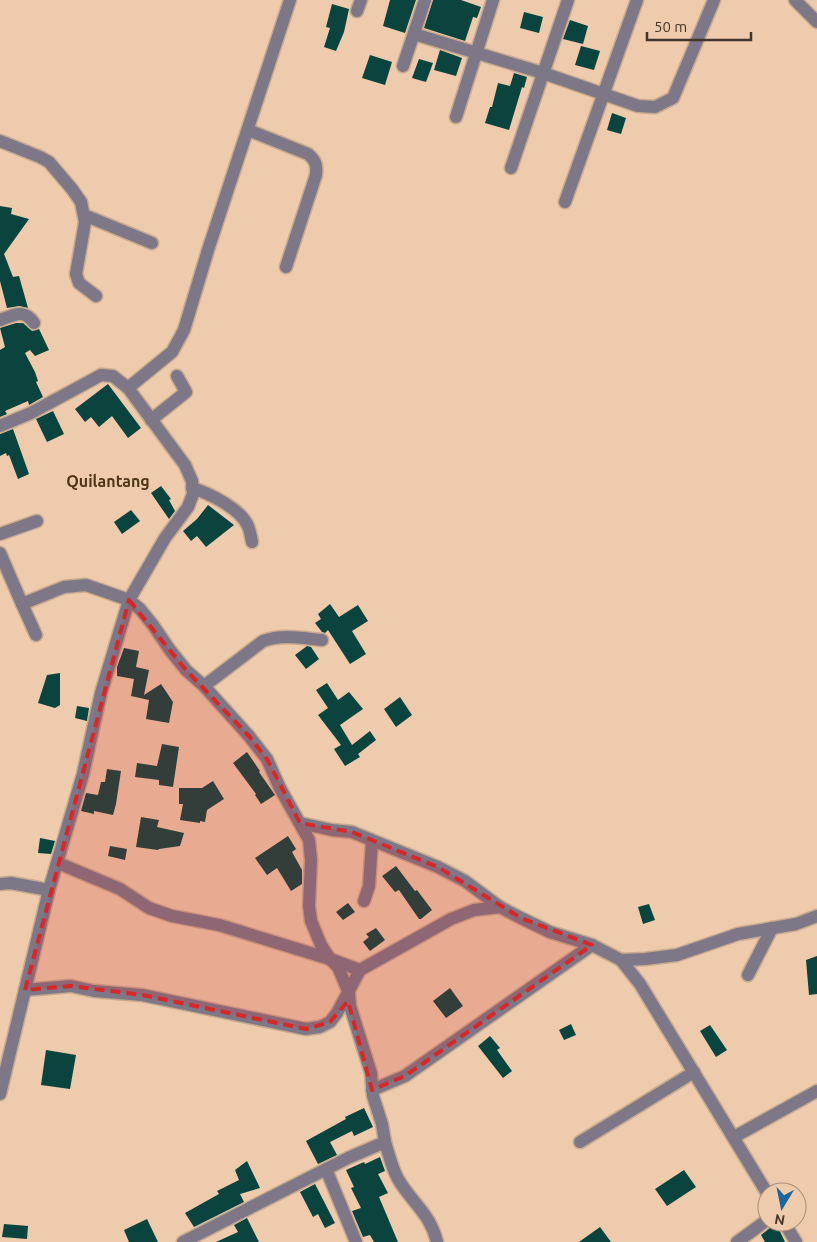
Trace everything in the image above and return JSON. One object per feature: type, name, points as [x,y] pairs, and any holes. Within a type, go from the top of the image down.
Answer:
[{"type":"street","points":[[128,388],[172,352],[184,330],[208,250],[290,0]]},
{"type":"street","points":[[403,66],[426,0]]},
{"type":"street","points":[[456,117],[494,0]]},
{"type":"street","points":[[511,168],[568,0]]},
{"type":"street","points":[[565,202],[637,0]]},
{"type":"street","points":[[414,34],[543,73],[638,106],[655,107],[673,98],[714,0]]},
{"type":"street","points":[[795,0],[813,18]]},
{"type":"street","points":[[811,0],[813,18]]},
{"type":"street","points":[[248,130],[308,154],[317,164],[316,175],[286,267]]},
{"type":"street","points":[[0,141],[40,156],[49,162],[81,202],[84,215],[84,236],[76,274],[79,283],[96,296]]},
{"type":"street","points":[[84,215],[152,243]]},
{"type":"street","points":[[0,320],[22,314],[29,316],[34,323]]},
{"type":"street","points":[[0,426],[31,413],[101,375],[113,376],[128,388],[185,465],[192,481],[193,494],[188,507],[165,538],[129,600],[101,693],[83,774],[49,890],[0,1094]]},
{"type":"street","points":[[151,420],[186,392],[177,376]]},
{"type":"street","points":[[192,488],[205,492],[234,508],[248,525],[252,542]]},
{"type":"street","points":[[0,534],[37,521]]},
{"type":"street","points":[[0,554],[36,635]]},
{"type":"street","points":[[22,604],[64,587],[86,585],[129,600],[140,609],[186,670],[204,686],[250,736],[267,759],[280,788],[309,840],[311,860],[309,906],[311,921],[321,945],[338,967],[349,993],[350,1006],[371,1072],[372,1090],[393,1168],[399,1180],[429,1219],[437,1242]]},
{"type":"street","points":[[204,686],[263,641],[285,636],[322,640]]},
{"type":"street","points":[[300,823],[352,832],[438,867],[465,882],[500,907],[550,932],[592,945],[621,960],[640,984],[761,1182]]},
{"type":"street","points":[[364,901],[369,886],[372,841]]},
{"type":"street","points":[[58,864],[120,889],[150,908],[172,916],[219,925],[330,958],[360,970]]},
{"type":"street","points":[[0,884],[11,883],[49,890]]},
{"type":"street","points":[[25,990],[71,986],[142,995],[306,1029],[320,1027],[330,1022],[337,1013],[360,970],[451,919],[474,910],[500,907]]},
{"type":"street","points":[[621,960],[645,959],[677,954],[738,934],[796,924],[817,916]]},
{"type":"street","points":[[748,975],[772,928]]},
{"type":"street","points":[[372,1090],[404,1076],[592,945]]},
{"type":"street","points":[[580,1142],[694,1072]]},
{"type":"street","points":[[734,1137],[817,1091]]},
{"type":"street","points":[[183,1242],[326,1169],[385,1142]]},
{"type":"street","points":[[326,1169],[356,1242]]},
{"type":"street","points":[[737,1242],[757,1227]]},
{"type":"highlighted area","points":[[129,600],[186,670],[249,736],[267,759],[300,823],[352,832],[438,867],[521,918],[592,945],[405,1076],[372,1090],[348,1001],[330,1022],[306,1029],[142,995],[71,986],[25,990]]},
{"type":"building","points":[[390,0],[416,0],[405,33],[383,26]]},
{"type":"building","points":[[433,0],[461,0],[481,7],[477,18],[473,17],[465,41],[424,28]]},
{"type":"building","points":[[332,4],[349,9],[344,32],[336,51],[324,47],[330,28],[326,27]]},
{"type":"building","points":[[524,12],[543,17],[539,33],[520,28]]},
{"type":"building","points":[[570,20],[588,26],[583,44],[563,39]]},
{"type":"building","points":[[581,46],[600,51],[594,70],[575,65]]},
{"type":"building","points":[[440,50],[462,58],[456,76],[434,70]]},
{"type":"building","points":[[370,55],[392,62],[385,85],[362,78]]},
{"type":"building","points":[[419,59],[433,63],[426,82],[412,78]]},
{"type":"building","points":[[514,73],[527,77],[524,88],[522,87],[509,130],[485,123],[490,107],[492,107],[498,83],[510,86]]},
{"type":"building","points":[[612,113],[626,118],[621,134],[607,130]]},
{"type":"building","points":[[0,206],[12,208],[11,214],[29,219],[4,254],[13,277],[19,276],[28,308],[19,306],[7,308],[0,281]]},
{"type":"building","points":[[23,323],[32,331],[39,329],[49,350],[35,356],[30,350],[25,353],[35,372],[38,381],[36,382],[43,397],[29,405],[28,401],[5,411],[7,414],[0,417],[0,350],[5,347],[0,328]]},
{"type":"building","points":[[108,384],[141,428],[128,438],[112,416],[99,427],[91,417],[85,422],[75,409]]},
{"type":"building","points":[[53,411],[64,434],[47,442],[36,419]]},
{"type":"building","points":[[13,429],[29,474],[18,479],[9,455],[7,456],[6,453],[0,456],[0,434]]},
{"type":"building","points":[[161,486],[171,499],[169,500],[175,511],[169,519],[151,493]]},
{"type":"building","points":[[208,505],[234,525],[206,547],[197,536],[191,541],[183,531],[197,519]]},
{"type":"building","points":[[131,510],[140,521],[122,534],[114,522]]},
{"type":"building","points":[[330,604],[339,617],[358,605],[368,621],[352,631],[366,654],[350,664],[328,630],[325,633],[322,632],[315,623],[321,619],[318,614]]},
{"type":"building","points":[[307,646],[311,647],[319,659],[306,669],[295,655]]},
{"type":"building","points":[[124,648],[139,651],[136,667],[149,670],[144,695],[161,684],[173,702],[169,723],[146,719],[149,700],[131,696],[134,679],[117,676],[117,667]]},
{"type":"building","points":[[60,673],[60,705],[55,708],[38,703],[47,675]]},
{"type":"building","points":[[327,683],[338,700],[349,692],[363,709],[340,725],[352,745],[370,731],[376,740],[358,754],[360,757],[345,766],[334,749],[341,745],[318,715],[328,708],[316,690]]},
{"type":"building","points":[[400,697],[412,715],[396,727],[384,709]]},
{"type":"building","points":[[77,706],[89,708],[87,721],[75,718]]},
{"type":"building","points":[[162,744],[179,747],[173,787],[159,785],[159,780],[135,777],[137,763],[157,766]]},
{"type":"building","points":[[247,752],[275,795],[261,804],[256,794],[233,763]]},
{"type":"building","points":[[107,769],[121,771],[113,815],[94,811],[94,814],[81,811],[86,793],[98,795],[101,782],[105,782]]},
{"type":"building","points":[[213,781],[224,799],[207,810],[205,822],[180,820],[183,804],[179,804],[179,788],[202,788]]},
{"type":"building","points":[[141,817],[159,820],[157,827],[184,833],[180,846],[158,850],[136,847]]},
{"type":"building","points":[[288,836],[296,849],[292,852],[302,870],[302,884],[291,891],[277,868],[267,875],[255,858]]},
{"type":"building","points":[[40,838],[55,841],[51,854],[38,853]]},
{"type":"building","points":[[110,846],[127,849],[125,860],[108,856]]},
{"type":"building","points":[[396,866],[432,910],[421,919],[419,919],[399,890],[395,892],[382,876]]},
{"type":"building","points":[[348,903],[355,912],[343,920],[336,912]]},
{"type":"building","points":[[649,904],[655,920],[643,924],[638,907]]},
{"type":"building","points":[[376,928],[385,940],[370,951],[363,942],[369,937],[366,934]]},
{"type":"building","points":[[817,956],[817,994],[809,995],[806,960]]},
{"type":"building","points":[[450,988],[463,1006],[446,1018],[433,1001]]},
{"type":"building","points":[[571,1024],[576,1035],[564,1040],[559,1030]]},
{"type":"building","points":[[710,1025],[727,1050],[716,1057],[700,1031]]},
{"type":"building","points":[[490,1036],[500,1048],[497,1050],[512,1071],[503,1078],[478,1046]]},
{"type":"building","points":[[46,1050],[76,1055],[70,1089],[41,1085]]},
{"type":"building","points":[[364,1108],[373,1127],[354,1136],[352,1131],[330,1142],[337,1155],[318,1164],[306,1141],[346,1119],[345,1117]]},
{"type":"building","points":[[380,1157],[385,1171],[378,1174],[388,1193],[379,1197],[398,1242],[374,1242],[370,1235],[363,1237],[352,1211],[361,1208],[351,1188],[354,1187],[346,1170]]},
{"type":"building","points":[[247,1161],[260,1188],[240,1194],[244,1202],[194,1227],[185,1213],[219,1194],[217,1191],[239,1180],[235,1170]]},
{"type":"building","points":[[684,1170],[696,1187],[667,1206],[655,1189]]},
{"type":"building","points":[[315,1184],[335,1223],[325,1228],[318,1214],[313,1217],[300,1192]]},
{"type":"building","points":[[247,1218],[259,1242],[216,1242],[238,1232],[234,1225]]},
{"type":"building","points":[[147,1219],[158,1242],[129,1242],[124,1230]]},
{"type":"building","points":[[4,1224],[28,1226],[27,1239],[2,1237]]},
{"type":"building","points":[[600,1227],[611,1242],[579,1242]]},
{"type":"building","points":[[765,1232],[780,1232],[785,1242],[765,1242],[761,1235]]},
{"type":"district","name":"Quilantang","points":[[108,481]]}]
